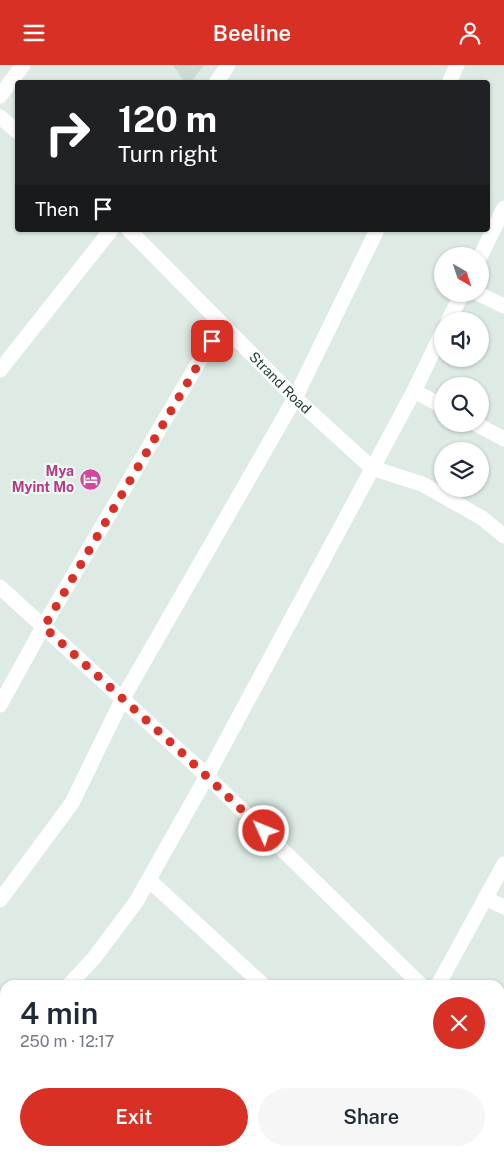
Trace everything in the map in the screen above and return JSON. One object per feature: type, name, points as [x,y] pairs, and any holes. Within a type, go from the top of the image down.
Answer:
[{"type":"street","points":[[0,96],[22,65]]},
{"type":"street","points":[[218,80],[228,65]]},
{"type":"street","points":[[450,80],[457,65]]},
{"type":"street","points":[[0,117],[15,130]]},
{"type":"street","points":[[485,247],[504,208]]},
{"type":"street","points":[[0,370],[109,232]]},
{"type":"street","name":"Strand Road","points":[[131,232],[294,398],[372,468]]},
{"type":"street","points":[[0,900],[72,803],[123,698],[294,398],[375,232]]},
{"type":"street","points":[[489,299],[504,307]]},
{"type":"street","points":[[0,705],[221,324]]},
{"type":"street","points":[[74,980],[94,958],[136,902],[207,776],[414,391],[434,350]]},
{"type":"street","points":[[414,391],[434,402]]},
{"type":"street","points":[[489,431],[504,439]]},
{"type":"street","points":[[372,468],[422,484],[482,517],[504,536]]},
{"type":"street","points":[[0,587],[207,776],[416,980]]},
{"type":"street","points":[[441,980],[504,864]]},
{"type":"street","points":[[148,880],[252,980]]},
{"type":"street","points":[[485,898],[504,907]]},
{"type":"shaded area","points":[[173,65],[204,65],[193,80],[183,80]]},
{"type":"place","name":"Mya Myint Mo","points":[[90,479]]},
{"type":"route","points":[[212,341],[44,627],[123,698],[264,831]]}]
